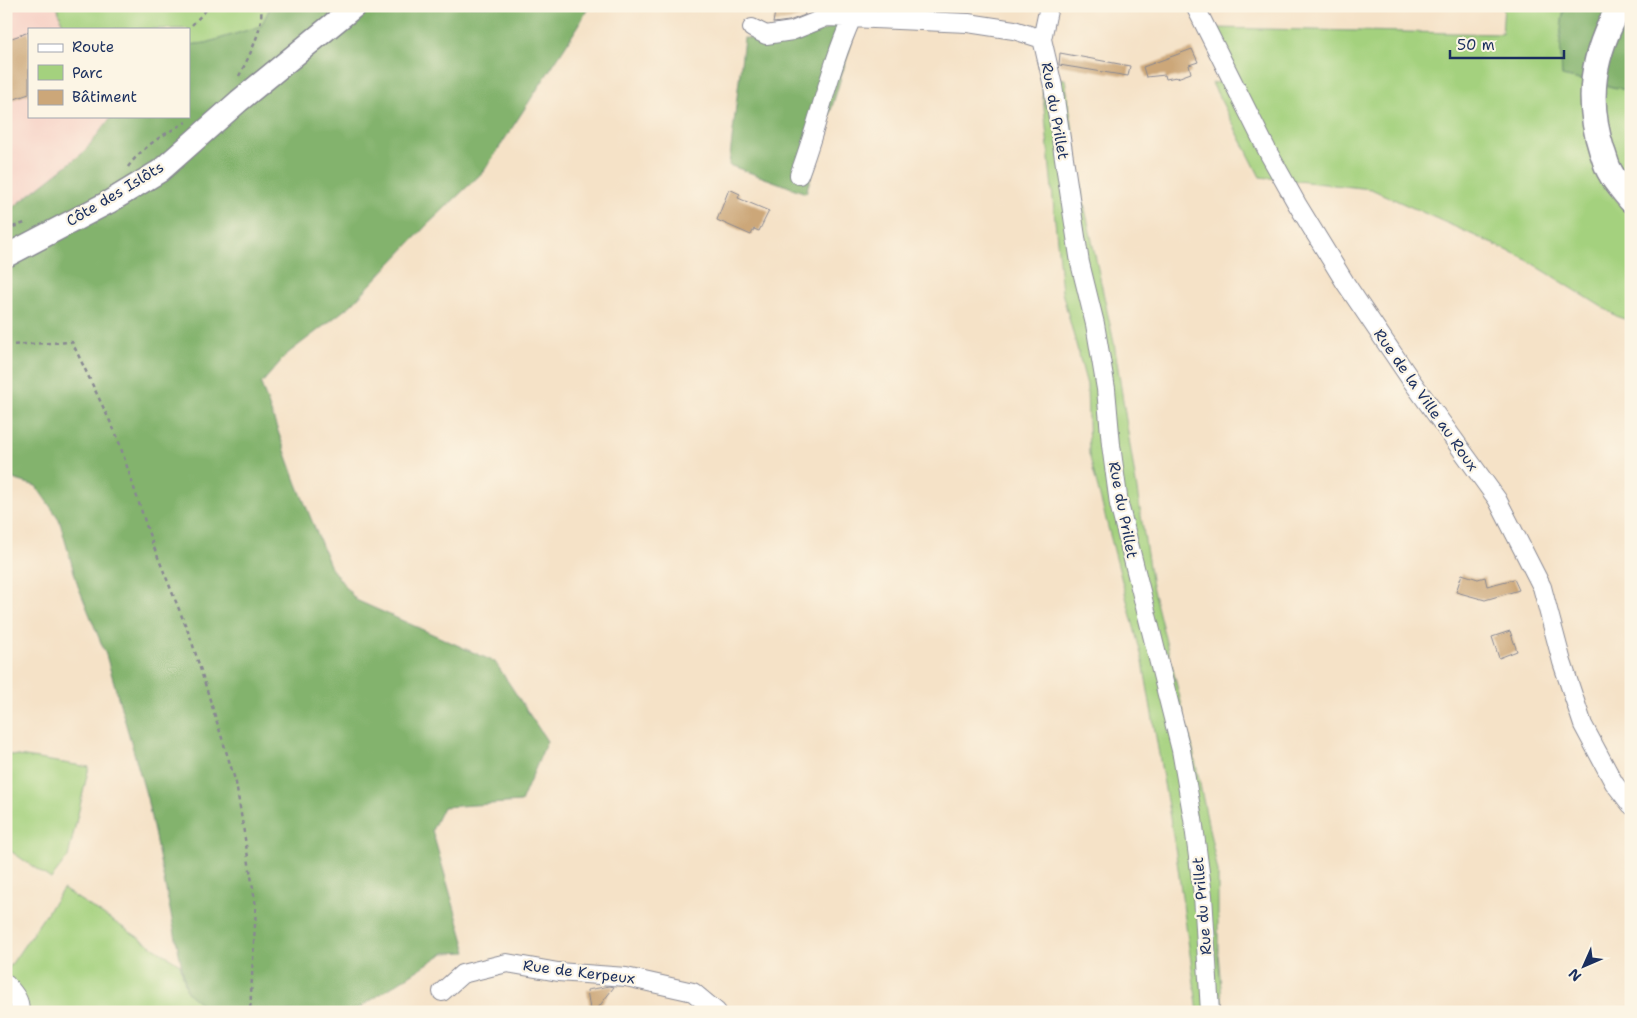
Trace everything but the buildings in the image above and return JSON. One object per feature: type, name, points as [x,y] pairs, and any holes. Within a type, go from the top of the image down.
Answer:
[{"type":"main road","points":[[1620,6],[1604,39],[1594,69],[1593,109],[1599,139],[1609,172],[1631,200]]},
{"type":"street","name":"Côte des Islôts","points":[[6,256],[109,202],[160,171],[239,101],[355,6]]},
{"type":"street","name":"Rue du Prillet","points":[[1049,6],[1042,39],[1052,86],[1080,263],[1095,324],[1106,389],[1119,504],[1181,750],[1193,819],[1203,895],[1210,1012]]},
{"type":"street","name":"Rue de la Ville au Roux","points":[[1195,6],[1269,154],[1311,228],[1346,284],[1406,372],[1497,499],[1542,587],[1562,662],[1583,725],[1614,783],[1631,805]]},
{"type":"street","points":[[752,28],[766,35],[792,31],[825,12],[852,18],[968,23],[1014,30],[1042,39]]},
{"type":"street","points":[[799,175],[841,42],[852,18]]},
{"type":"street","name":"Rue de Kerpeux","points":[[442,992],[462,974],[507,963],[558,972],[626,977],[645,981],[692,992],[717,1012]]},
{"type":"street","points":[[6,984],[18,999],[19,1012]]},
{"type":"street","points":[[6,1008],[11,1012]]},
{"type":"path","points":[[192,25],[210,6]]},
{"type":"path","points":[[238,78],[251,53],[257,34],[261,12],[260,6]]},
{"type":"path","points":[[125,172],[144,148],[190,119]]},
{"type":"path","points":[[6,231],[29,222]]},
{"type":"path","points":[[6,344],[72,342],[118,436],[151,540],[191,639],[236,783],[256,907],[250,1012]]},
{"type":"shaded area","points":[[6,6],[57,6],[64,28],[28,28],[28,118],[110,118],[84,152],[6,213]]},
{"type":"green space","points":[[57,6],[271,6],[261,26],[206,43],[190,45],[190,28],[64,28]]},
{"type":"green space","points":[[271,6],[589,6],[579,25],[484,171],[427,225],[351,305],[287,354],[261,384],[297,484],[331,568],[356,600],[495,662],[547,741],[521,802],[443,807],[432,830],[467,952],[444,953],[353,1012],[210,1012],[187,992],[147,798],[106,655],[78,586],[59,519],[36,486],[6,477],[6,213],[84,152],[110,118],[190,118],[190,45],[206,43],[261,26]]},
{"type":"green space","points":[[829,6],[861,11],[806,193],[729,165],[744,38],[799,41],[832,27]]},
{"type":"green space","points":[[1504,6],[1564,6],[1560,38],[1562,76],[1631,91],[1631,168],[1601,181],[1631,217],[1631,321],[1618,317],[1522,257],[1371,189],[1260,177],[1212,83],[1235,81],[1215,28],[1502,34]]},
{"type":"green space","points":[[1564,6],[1631,6],[1631,91],[1562,76],[1560,38]]},
{"type":"green space","points":[[1041,76],[1065,79],[1084,204],[1114,343],[1152,586],[1192,746],[1218,872],[1218,953],[1223,1012],[1198,1012],[1175,847],[1143,662],[1089,454],[1087,385],[1062,292]]},
{"type":"green space","points":[[6,754],[89,767],[68,857],[51,879],[6,848]]},
{"type":"green space","points":[[63,889],[180,964],[187,992],[210,1012],[6,1012],[6,972]]}]
